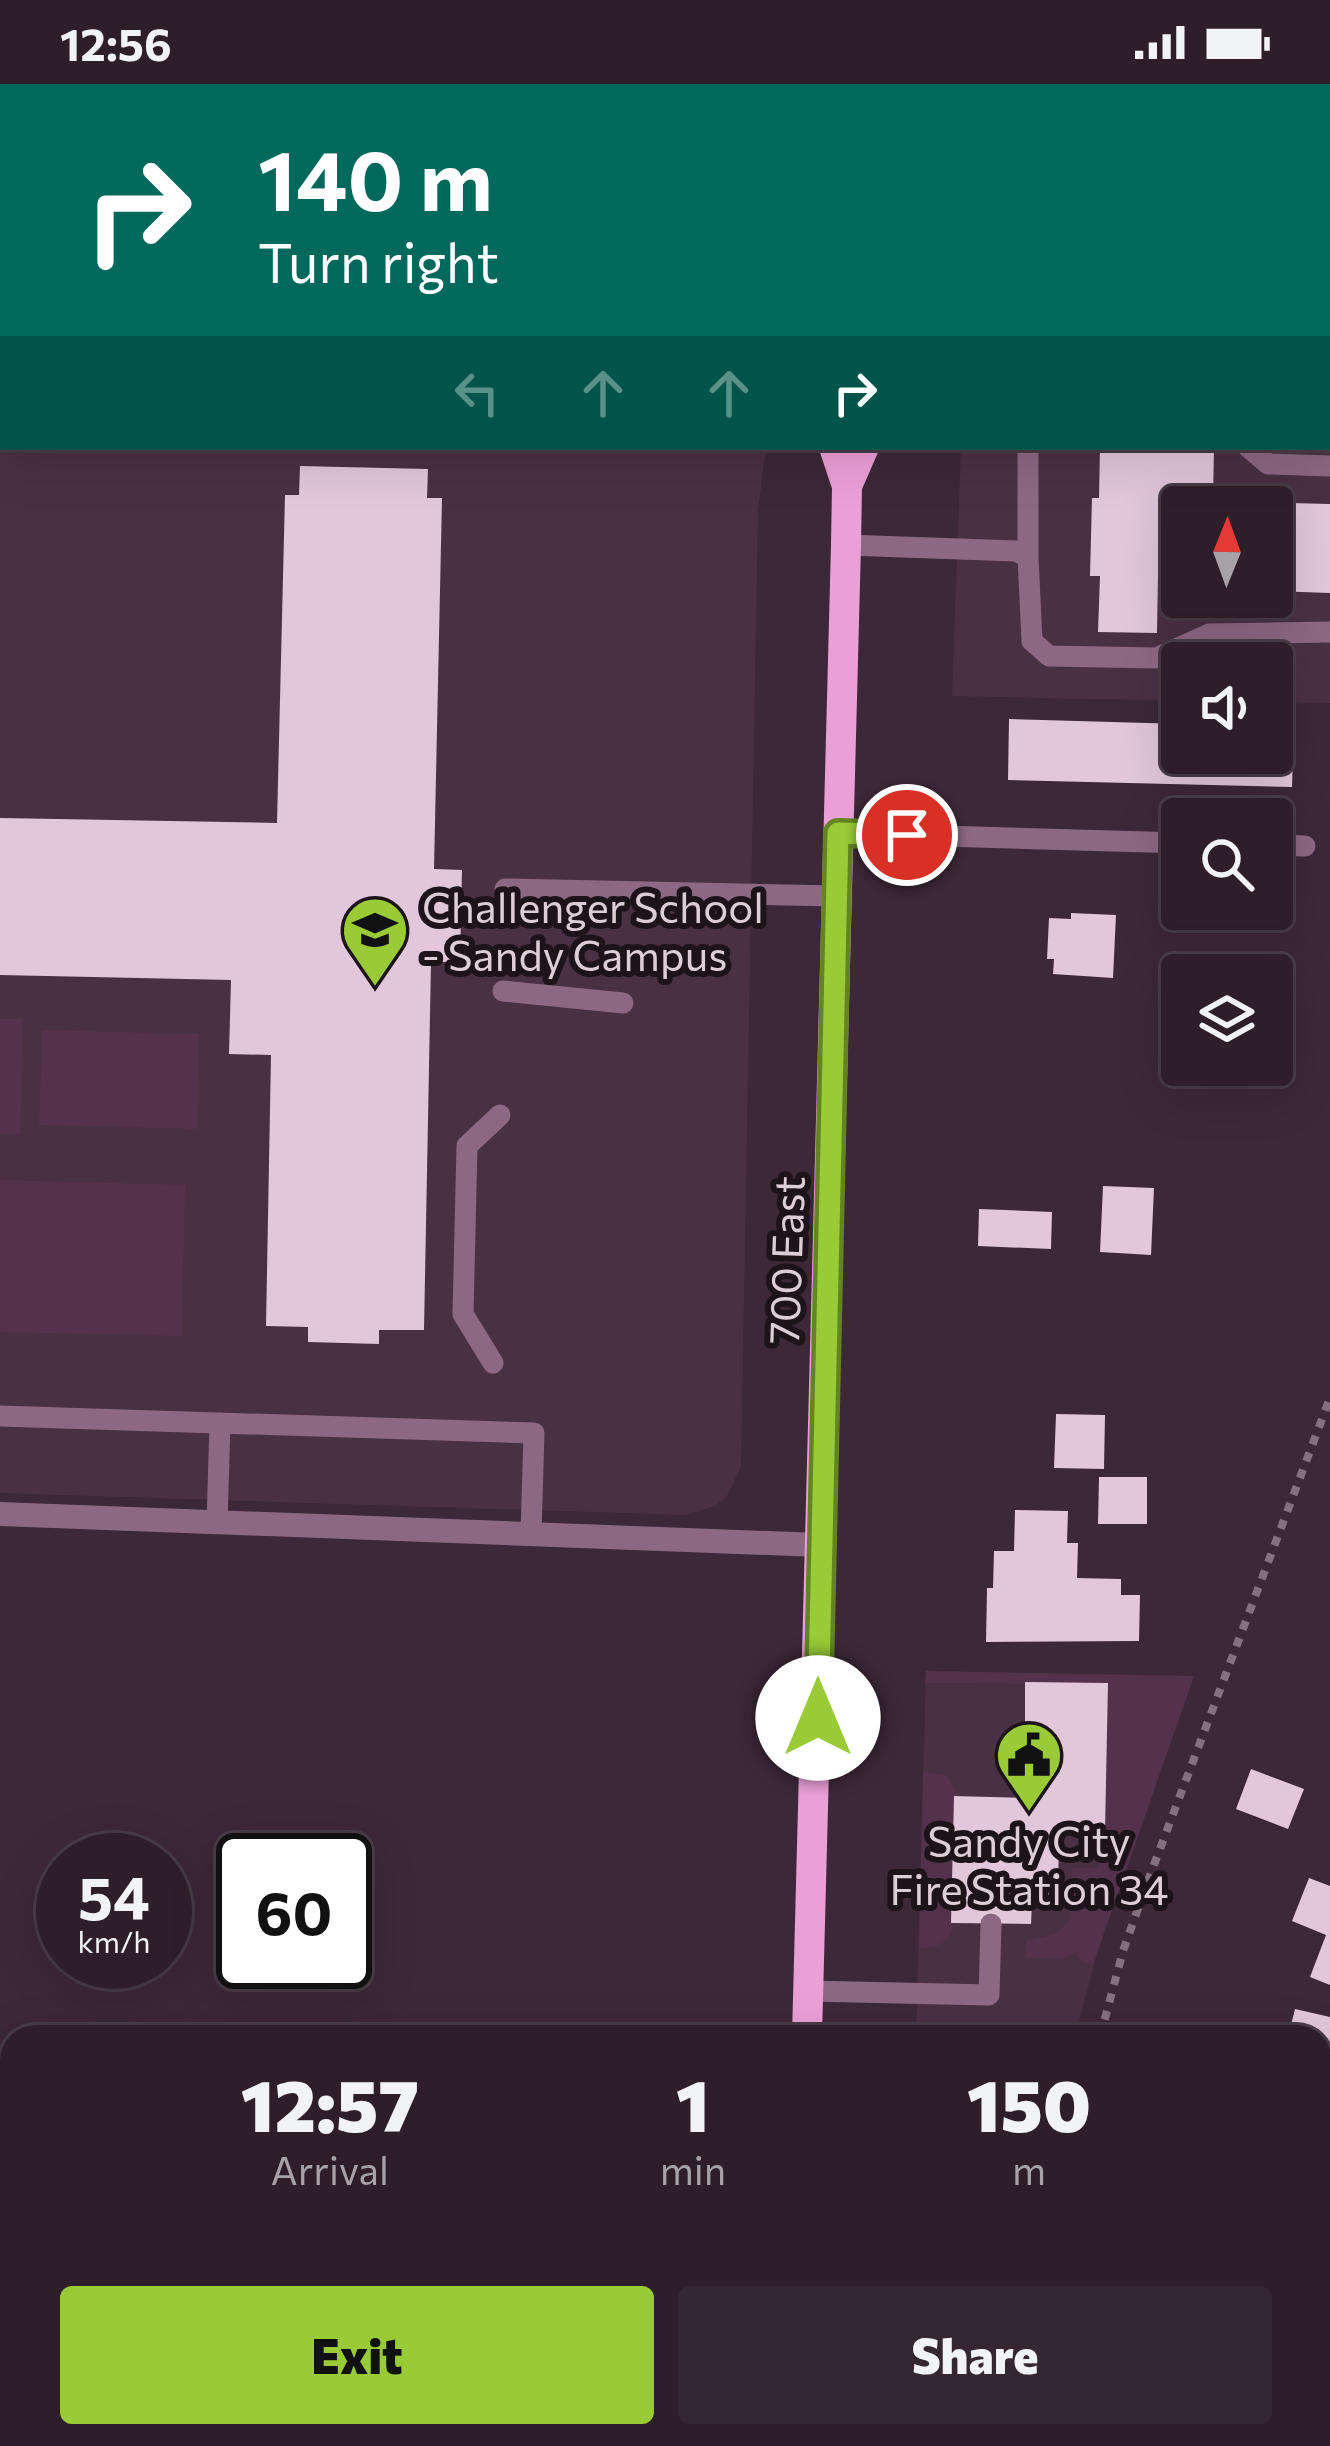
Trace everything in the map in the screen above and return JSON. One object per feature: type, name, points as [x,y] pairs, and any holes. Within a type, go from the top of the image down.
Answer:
[{"type":"main road","name":"700 East","points":[[808,2025],[846,545],[847,485],[835,450]]},
{"type":"main road","name":"700 East","points":[[847,485],[863,450]]},
{"type":"street","points":[[0,1514],[819,1545]]},
{"type":"lane","points":[[1028,450],[1032,641],[1049,656],[1156,658],[1210,634],[1330,632]]},
{"type":"lane","points":[[1252,450],[1268,464],[1330,466]]},
{"type":"lane","points":[[846,545],[1016,551],[1028,557]]},
{"type":"lane","points":[[838,833],[1161,842]]},
{"type":"lane","points":[[1293,846],[1305,846]]},
{"type":"lane","points":[[505,889],[837,896]]},
{"type":"lane","points":[[503,991],[623,1003]]},
{"type":"lane","points":[[493,1363],[463,1314],[467,1146],[500,1115]]},
{"type":"lane","points":[[0,1416],[534,1433],[531,1534]]},
{"type":"lane","points":[[218,1523],[220,1424]]},
{"type":"lane","points":[[808,1991],[989,1995],[991,1924]]},
{"type":"path","points":[[1103,2025],[1146,1886],[1330,1398]]},
{"type":"shaded area","name":"Challenger School - Sandy Campus","points":[[0,450],[766,450],[758,511],[741,1467],[727,1496],[716,1506],[685,1515],[0,1493]]},
{"type":"shaded area","points":[[961,450],[1330,450],[1330,703],[1293,702],[1293,642],[1161,642],[1161,701],[952,696]]},
{"type":"shaded area","points":[[0,1019],[23,1019],[20,1135],[0,1134]]},
{"type":"shaded area","points":[[42,1030],[199,1034],[197,1129],[39,1125]]},
{"type":"shaded area","points":[[0,1180],[185,1185],[182,1336],[0,1332]]},
{"type":"shaded area","points":[[926,1671],[1194,1676],[1103,1931],[1078,2025],[916,2025]]},
{"type":"shaded area","points":[[926,1671],[1194,1676],[1093,1965],[1080,1960],[1076,1952],[1062,1959],[1026,1958],[1026,1941],[1056,1934],[1069,1921],[1072,1868],[1099,1868],[1108,1684],[925,1683]]},
{"type":"shaded area","points":[[923,1771],[947,1776],[958,1796],[952,1932],[938,1945],[919,1948]]},
{"type":"building","points":[[1100,450],[1214,450],[1213,486],[1161,486],[1157,633],[1098,632],[1100,576],[1090,576],[1092,498],[1099,498]]},
{"type":"building","points":[[300,466],[428,469],[427,498],[442,498],[434,869],[462,870],[460,962],[431,962],[424,1330],[379,1330],[379,1344],[308,1342],[308,1327],[266,1326],[271,1055],[229,1054],[231,980],[0,975],[0,818],[277,823],[285,495],[299,495]]},
{"type":"building","points":[[1293,503],[1330,504],[1330,593],[1293,592]]},
{"type":"building","points":[[1009,719],[1161,723],[1161,774],[1292,774],[1292,787],[1008,780]]},
{"type":"building","points":[[1071,913],[1116,915],[1113,978],[1053,974],[1054,959],[1047,959],[1049,918],[1071,919]]},
{"type":"building","points":[[1103,1186],[1154,1188],[1151,1255],[1100,1252]]},
{"type":"building","points":[[979,1209],[1052,1212],[1051,1249],[978,1246]]},
{"type":"building","points":[[1056,1414],[1105,1415],[1104,1469],[1054,1468]]},
{"type":"building","points":[[1099,1477],[1147,1477],[1147,1524],[1098,1524]]},
{"type":"building","points":[[1015,1510],[1068,1511],[1067,1543],[1078,1543],[1077,1578],[1121,1579],[1121,1595],[1140,1595],[1139,1641],[986,1642],[987,1588],[993,1588],[994,1551],[1014,1551]]},
{"type":"building","name":"Sandy City Fire Station 34","points":[[1025,1682],[1108,1683],[1105,1831],[1059,1830],[1058,1901],[1032,1900],[1031,1924],[951,1923],[954,1796],[1025,1798]]},
{"type":"building","points":[[1251,1769],[1304,1789],[1288,1829],[1236,1809]]},
{"type":"building","points":[[1309,1878],[1330,1886],[1330,1985],[1310,1977],[1326,1935],[1292,1921]]},
{"type":"building","points":[[1295,2009],[1330,2017],[1330,2025],[1291,2025]]},
{"type":"place","name":"Challenger School - Sandy Campus","points":[[375,989]]},
{"type":"place","name":"Sandy City Fire Station 34","points":[[1029,1814]]},
{"type":"route","points":[[818,1718],[838,833],[907,835]]}]
